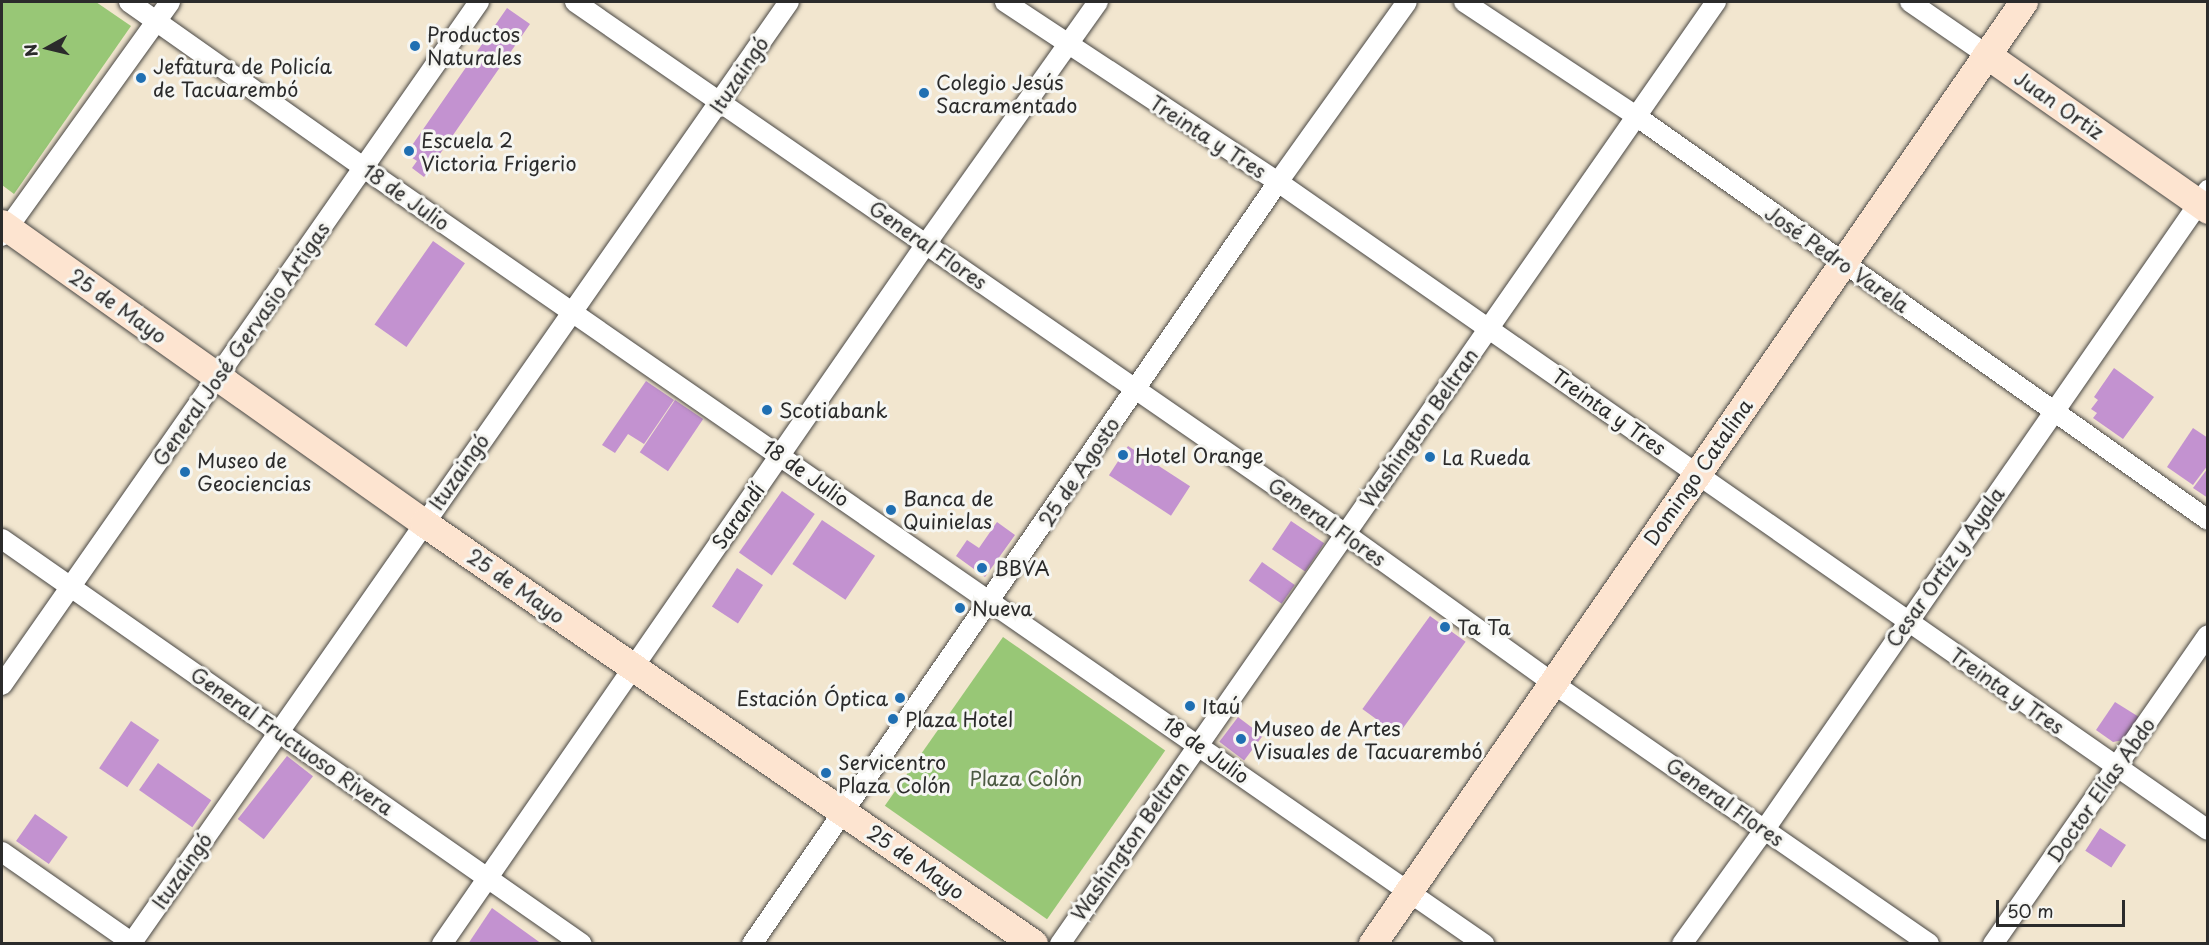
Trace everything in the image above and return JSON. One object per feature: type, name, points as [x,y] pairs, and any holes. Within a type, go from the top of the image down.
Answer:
[{"type":"street","name":"18 de Julio","points":[[129,2],[364,168],[781,454],[990,602],[1484,944]]},
{"type":"street","points":[[3,229],[170,2]]},
{"type":"street","name":"General José Gervasio Artigas","points":[[2,685],[219,377],[478,2]]},
{"type":"street","name":"General Flores","points":[[575,2],[1135,391],[1344,533],[1554,684],[1929,944]]},
{"type":"street","name":"Ituzaingó","points":[[132,943],[789,2]]},
{"type":"street","name":"Treinta y Tres","points":[[1005,2],[1278,182],[2208,830]]},
{"type":"street","name":"Sarandí","points":[[442,944],[926,244],[1098,2]]},
{"type":"street","name":"25 de Agosto","points":[[752,944],[1278,182],[1407,2]]},
{"type":"street","name":"José Pedro Varela","points":[[1464,2],[1636,116],[2208,520]]},
{"type":"street","name":"Washington Beltran","points":[[1060,944],[1344,533],[1489,330],[1716,2]]},
{"type":"street","name":"Juan Ortiz","points":[[1910,2],[2204,201]]},
{"type":"street","name":"Domingo Catalina","points":[[1373,944],[2024,2]]},
{"type":"street","name":"Cesar Ortiz y Ayala","points":[[1682,944],[1765,829],[2052,412],[2204,201]]},
{"type":"street","name":"25 de Mayo","points":[[3,229],[1034,944]]},
{"type":"street","name":"General Fructuoso Rivera","points":[[2,539],[582,944]]},
{"type":"street","name":"Doctor Elías Abdo","points":[[1993,944],[2208,635]]},
{"type":"street","points":[[2,852],[132,943]]},
{"type":"green space","points":[[2,2],[96,2],[131,26],[14,194],[2,185]]},
{"type":"green space","name":"Plaza Colón","points":[[1003,637],[1165,751],[1047,919],[885,806]]},
{"type":"building","points":[[507,8],[530,24],[424,177],[412,168],[417,161],[406,154]]},
{"type":"building","points":[[433,241],[465,263],[406,347],[374,325]]},
{"type":"building","points":[[2114,368],[2154,397],[2123,439],[2093,418],[2097,413],[2091,409],[2098,400],[2094,397]]},
{"type":"building","points":[[646,381],[674,400],[644,444],[628,434],[615,453],[602,445]]},
{"type":"building","points":[[675,400],[703,419],[668,471],[640,452]]},
{"type":"building","points":[[2193,428],[2208,438],[2208,465],[2193,485],[2167,467]]},
{"type":"building","points":[[1128,446],[1190,486],[1171,516],[1109,475]]},
{"type":"building","points":[[2208,468],[2208,498],[2193,488]]},
{"type":"building","points":[[782,491],[815,514],[772,575],[739,552]]},
{"type":"building","points":[[822,520],[875,556],[845,600],[792,564]]},
{"type":"building","points":[[1291,521],[1324,543],[1305,572],[1272,549]]},
{"type":"building","points":[[997,522],[1015,535],[985,577],[956,556],[967,540],[979,548]]},
{"type":"building","points":[[1262,562],[1295,585],[1282,604],[1249,581]]},
{"type":"building","points":[[737,568],[763,585],[738,623],[712,607]]},
{"type":"building","points":[[1430,616],[1466,642],[1398,735],[1362,709]]},
{"type":"building","points":[[2115,702],[2139,717],[2124,740],[2113,742],[2096,730]]},
{"type":"building","name":"Museo de Artes Visuales de Tacuarembó","points":[[1238,717],[1263,736],[1244,760],[1219,742]]},
{"type":"building","points":[[131,721],[159,740],[127,787],[99,768]]},
{"type":"building","points":[[287,756],[313,776],[264,839],[238,819]]},
{"type":"building","points":[[158,763],[211,800],[192,827],[139,790]]},
{"type":"building","points":[[35,814],[68,837],[49,864],[16,841]]},
{"type":"building","points":[[2100,828],[2126,845],[2111,868],[2085,851]]},
{"type":"building","points":[[492,908],[542,944],[468,944]]},
{"type":"place","name":"Productos Naturales","points":[[415,46]]},
{"type":"place","name":"Jefatura de Policía de Tacuarembó","points":[[141,78]]},
{"type":"place","name":"Colegio Jesús Sacramentado","points":[[924,93]]},
{"type":"place","name":"Escuela 2 Victoria Frigerio","points":[[409,151]]},
{"type":"place","name":"Scotiabank","points":[[767,410]]},
{"type":"place","name":"Hotel Orange","points":[[1123,455]]},
{"type":"place","name":"La Rueda","points":[[1430,457]]},
{"type":"place","name":"Museo de Geociencias","points":[[185,472]]},
{"type":"place","name":"Banca de Quinielas","points":[[891,510]]},
{"type":"place","name":"BBVA","points":[[982,568]]},
{"type":"place","name":"Nueva","points":[[960,608]]},
{"type":"place","name":"Ta Ta","points":[[1445,627]]},
{"type":"place","name":"Estación Óptica","points":[[900,698]]},
{"type":"place","name":"Itaú","points":[[1190,706]]},
{"type":"place","name":"Plaza Hotel","points":[[893,719]]},
{"type":"place","name":"Museo de Artes Visuales de Tacuarembó","points":[[1241,739]]},
{"type":"place","name":"Servicentro Plaza Colón","points":[[826,773]]}]
